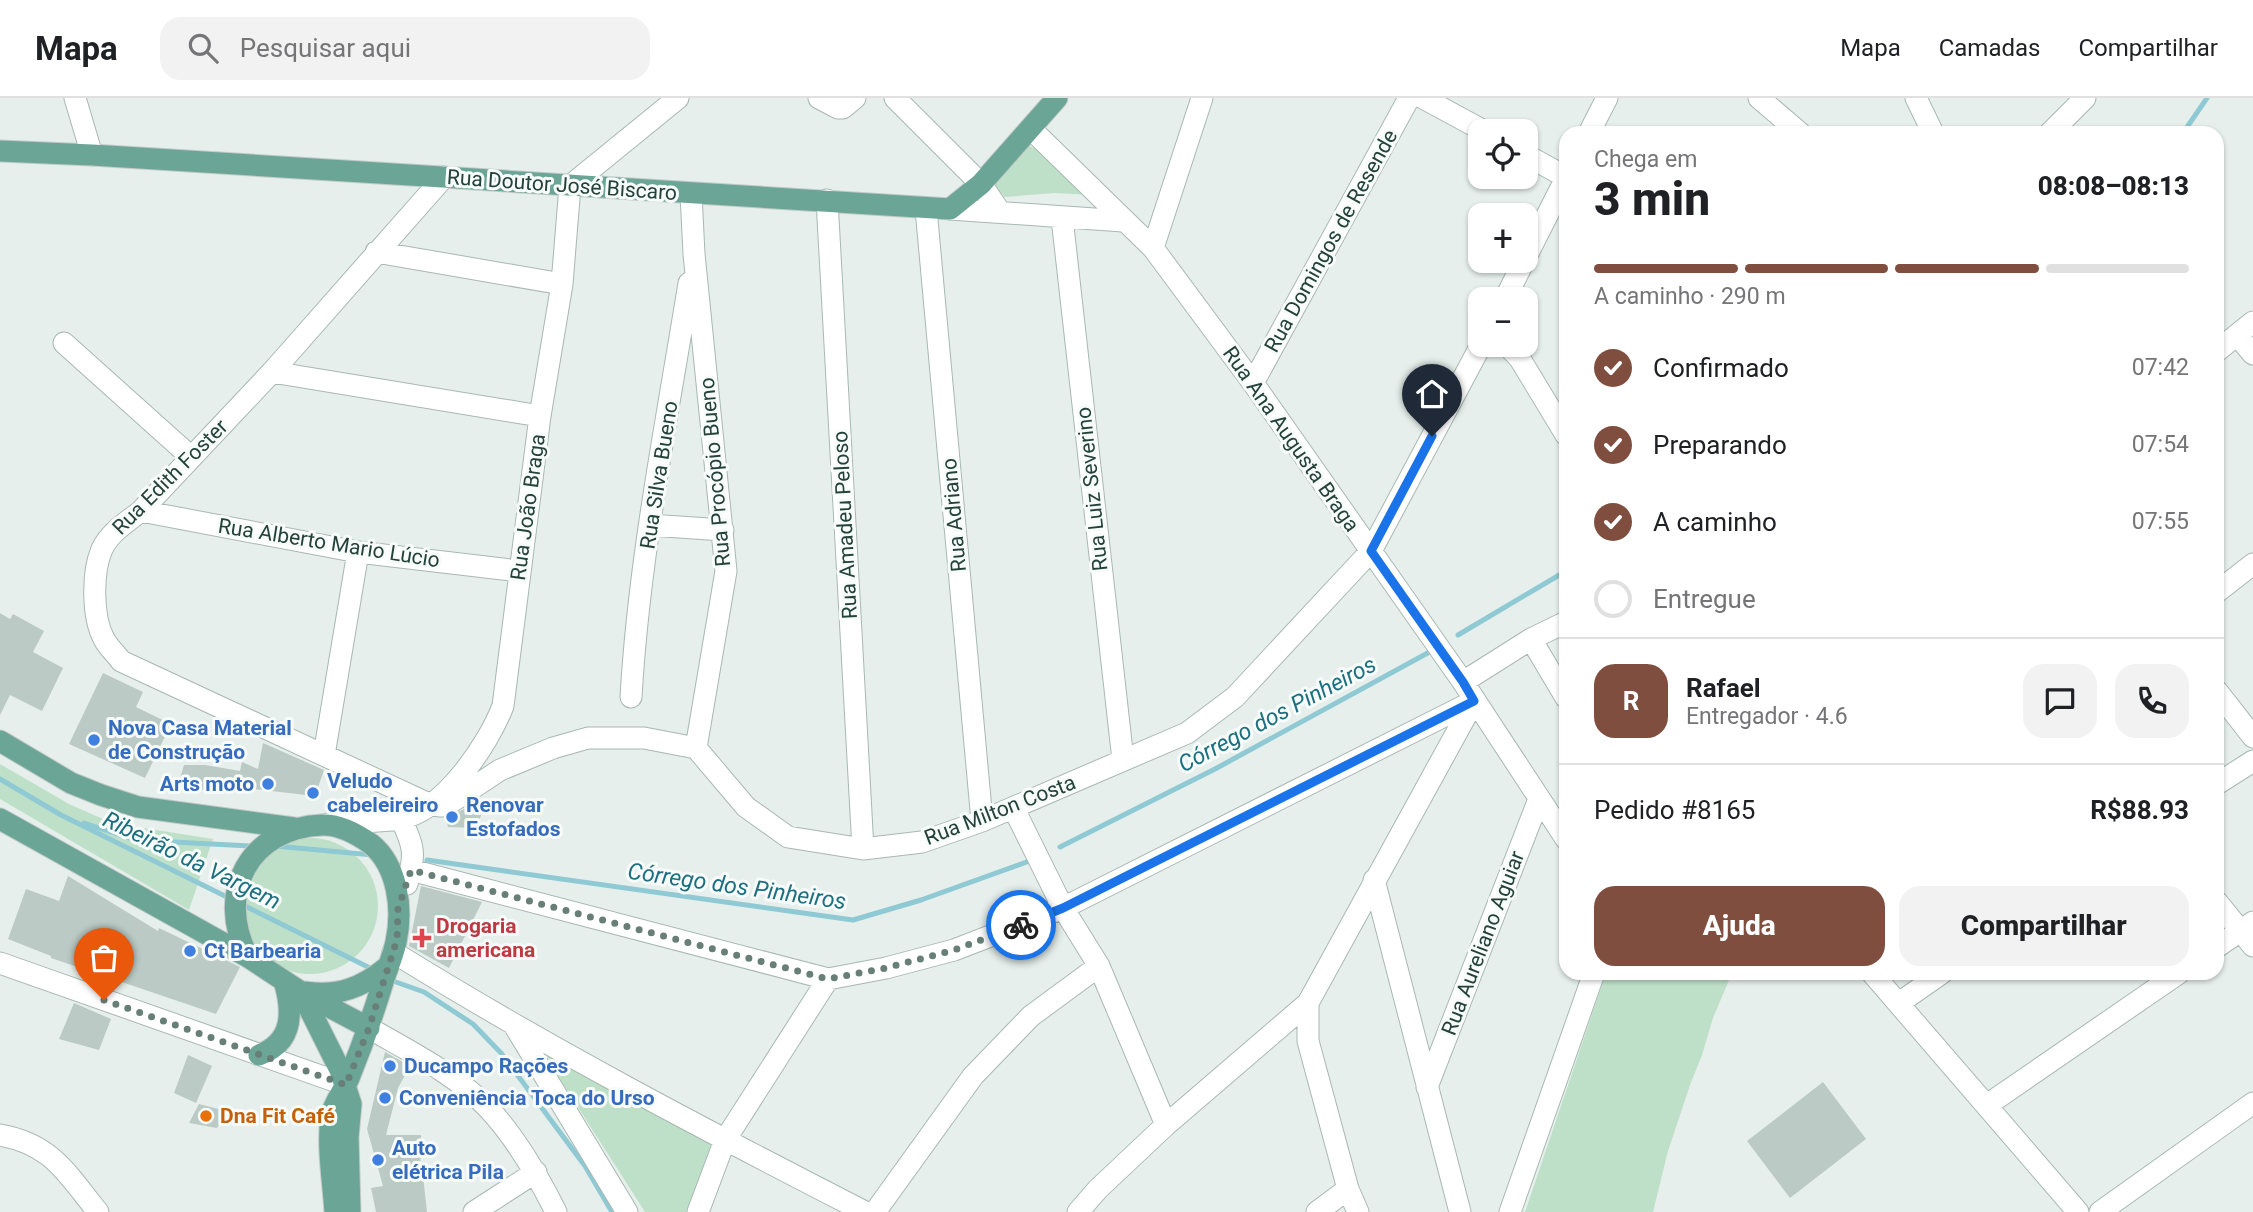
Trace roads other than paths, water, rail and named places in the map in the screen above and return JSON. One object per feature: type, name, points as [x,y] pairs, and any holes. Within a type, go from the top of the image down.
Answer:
[{"type":"main road","points":[[950,209],[981,184],[1057,98]]},
{"type":"main road","name":"Rua Doutor José Biscaro","points":[[0,151],[950,209]]},
{"type":"main road","points":[[0,741],[71,783],[138,807],[294,828],[325,825],[356,832],[380,852],[396,880],[398,909],[392,953],[369,1028],[331,1114],[335,1212]]},
{"type":"main road","points":[[0,820],[248,957],[293,986],[369,1028]]},
{"type":"main road","points":[[248,957],[239,941],[235,923],[237,886],[253,856],[265,844],[294,828]]},
{"type":"main road","points":[[293,986],[316,994],[346,992],[373,979],[392,953]]},
{"type":"main road","points":[[259,1055],[279,1043],[289,1026],[289,997],[293,986]]},
{"type":"main road","points":[[293,986],[346,1085],[351,1104],[348,1137],[350,1212]]},
{"type":"street","points":[[75,98],[92,155]]},
{"type":"street","points":[[570,186],[678,98]]},
{"type":"street","points":[[819,98],[838,108],[843,108],[855,98]]},
{"type":"street","points":[[895,98],[981,184],[1000,212]]},
{"type":"street","points":[[1153,248],[1202,98]]},
{"type":"street","name":"Rua Domingos de Resende","points":[[1253,383],[1409,98]]},
{"type":"street","points":[[1423,98],[1468,123]]},
{"type":"street","points":[[1592,126],[1606,98]]},
{"type":"street","points":[[1759,98],[1792,126]]},
{"type":"street","points":[[1916,98],[1930,126]]},
{"type":"street","points":[[2057,126],[2085,98]]},
{"type":"street","name":"Rua Ana Augusta Braga","points":[[1031,129],[1153,248],[1253,383],[1463,682],[1559,829]]},
{"type":"street","points":[[1538,162],[1559,173]]},
{"type":"street","name":"Rua Edith Foster","points":[[431,806],[121,661],[104,639],[95,611],[96,571],[102,548],[117,529],[141,511],[272,372],[444,177]]},
{"type":"street","name":"Rua João Braga","points":[[431,806],[463,773],[486,740],[503,706],[540,416],[562,284],[570,186]]},
{"type":"street","points":[[1538,233],[1559,191]]},
{"type":"street","name":"Rua Procópio Bueno","points":[[691,194],[694,254],[726,571],[696,748]]},
{"type":"street","name":"Rua Amadeu Peloso","points":[[827,200],[863,849]]},
{"type":"street","name":"Rua Adriano","points":[[926,209],[982,821]]},
{"type":"street","name":"Rua Doutor José Biscaro","points":[[950,209],[1123,221]]},
{"type":"street","name":"Rua Luiz Severino","points":[[1062,218],[1123,760]]},
{"type":"street","points":[[376,252],[562,284]]},
{"type":"street","name":"Rua Silva Bueno","points":[[631,697],[650,525],[694,254]]},
{"type":"street","points":[[2224,345],[2245,328],[2253,354]]},
{"type":"street","points":[[64,343],[191,457]]},
{"type":"street","name":"Rua Milton Costa","points":[[696,748],[746,807],[788,837],[863,849],[922,842],[982,821],[1187,733],[1235,697],[1371,551],[1475,357]]},
{"type":"street","points":[[1518,357],[1559,423]]},
{"type":"street","points":[[272,372],[540,416]]},
{"type":"street","name":"Rua Alberto Mario Lúcio","points":[[141,511],[358,552],[519,571]]},
{"type":"street","points":[[650,525],[723,530]]},
{"type":"street","points":[[324,755],[358,552]]},
{"type":"street","points":[[2224,587],[2253,564]]},
{"type":"street","points":[[1463,682],[1531,639],[1559,625]]},
{"type":"street","points":[[1531,639],[1559,686]]},
{"type":"street","points":[[2224,700],[2253,737]]},
{"type":"street","points":[[1078,1212],[1098,1189],[1166,1125],[1308,1003],[1474,701]]},
{"type":"street","points":[[411,870],[828,979],[886,968],[954,950],[1063,908],[1474,701]]},
{"type":"street","points":[[325,825],[401,819],[431,806],[441,806],[450,803],[499,770],[553,748],[588,738],[643,738],[696,748]]},
{"type":"street","points":[[2224,780],[2253,761]]},
{"type":"street","points":[[398,909],[411,870],[413,844],[401,819],[407,802],[404,793]]},
{"type":"street","name":"Rua Aureliano Aguiar","points":[[1427,1087],[1539,799]]},
{"type":"street","points":[[1014,809],[1063,908],[1099,966],[1166,1125]]},
{"type":"street","points":[[1374,880],[1460,1212]]},
{"type":"street","points":[[2224,909],[2249,933],[2224,944]]},
{"type":"street","points":[[392,953],[514,1025],[725,1140],[865,1212]]},
{"type":"street","points":[[0,963],[346,1085]]},
{"type":"street","points":[[875,1212],[973,1076],[1031,1016],[1099,966]]},
{"type":"street","points":[[698,1212],[725,1140],[828,979]]},
{"type":"street","points":[[1510,1212],[1592,980]]},
{"type":"street","points":[[1878,980],[2078,1212]]},
{"type":"street","points":[[1899,1003],[1932,980]]},
{"type":"street","points":[[1987,1105],[2169,980]]},
{"type":"street","points":[[1308,1003],[1308,1041],[1348,1189],[1359,1212]]},
{"type":"street","points":[[514,1025],[627,1212]]},
{"type":"street","points":[[369,1028],[422,1058],[471,1093],[488,1109],[536,1172],[556,1212]]},
{"type":"street","points":[[2100,1212],[2253,1103]]},
{"type":"street","points":[[0,1135],[20,1139],[51,1156],[98,1212]]},
{"type":"street","points":[[474,1212],[536,1172]]},
{"type":"street","points":[[1317,1212],[1348,1189]]},
{"type":"waterway","name":"Córrego dos Pinheiros","points":[[2188,126],[2207,98]]},
{"type":"waterway","name":"Córrego dos Pinheiros","points":[[1458,635],[1559,575]]},
{"type":"waterway","name":"Córrego dos Pinheiros","points":[[1060,847],[1215,769],[1435,649]]},
{"type":"waterway","name":"Ribeirão da Vargem","points":[[0,779],[61,815],[231,899]]},
{"type":"waterway","name":"Córrego dos Pinheiros","points":[[84,823],[135,840],[250,846]]},
{"type":"waterway","name":"Córrego dos Pinheiros","points":[[275,846],[373,855]]},
{"type":"waterway","name":"Córrego dos Pinheiros","points":[[427,860],[853,920],[921,900],[1035,859]]},
{"type":"waterway","name":"Ribeirão da Vargem","points":[[243,905],[372,969]]},
{"type":"waterway","name":"Ribeirão da Vargem","points":[[393,981],[424,992],[473,1024],[501,1053],[585,1166],[612,1212]]},
{"type":"place","name":"Nova Casa Material de Construção","points":[[94,740]]},
{"type":"place","name":"Arts moto","points":[[268,784]]},
{"type":"place","name":"Veludo cabeleireiro","points":[[313,793]]},
{"type":"place","name":"Renovar Estofados","points":[[452,817]]},
{"type":"place","name":"Drogaria americana","points":[[422,938]]},
{"type":"place","name":"Ct Barbearia","points":[[190,951]]},
{"type":"place","name":"Ducampo Rações","points":[[390,1066]]},
{"type":"place","name":"Conveniência Toca do Urso","points":[[385,1098]]},
{"type":"place","name":"Dna Fit Café","points":[[206,1116]]},
{"type":"place","name":"Auto elétrica Pila","points":[[378,1160]]}]
